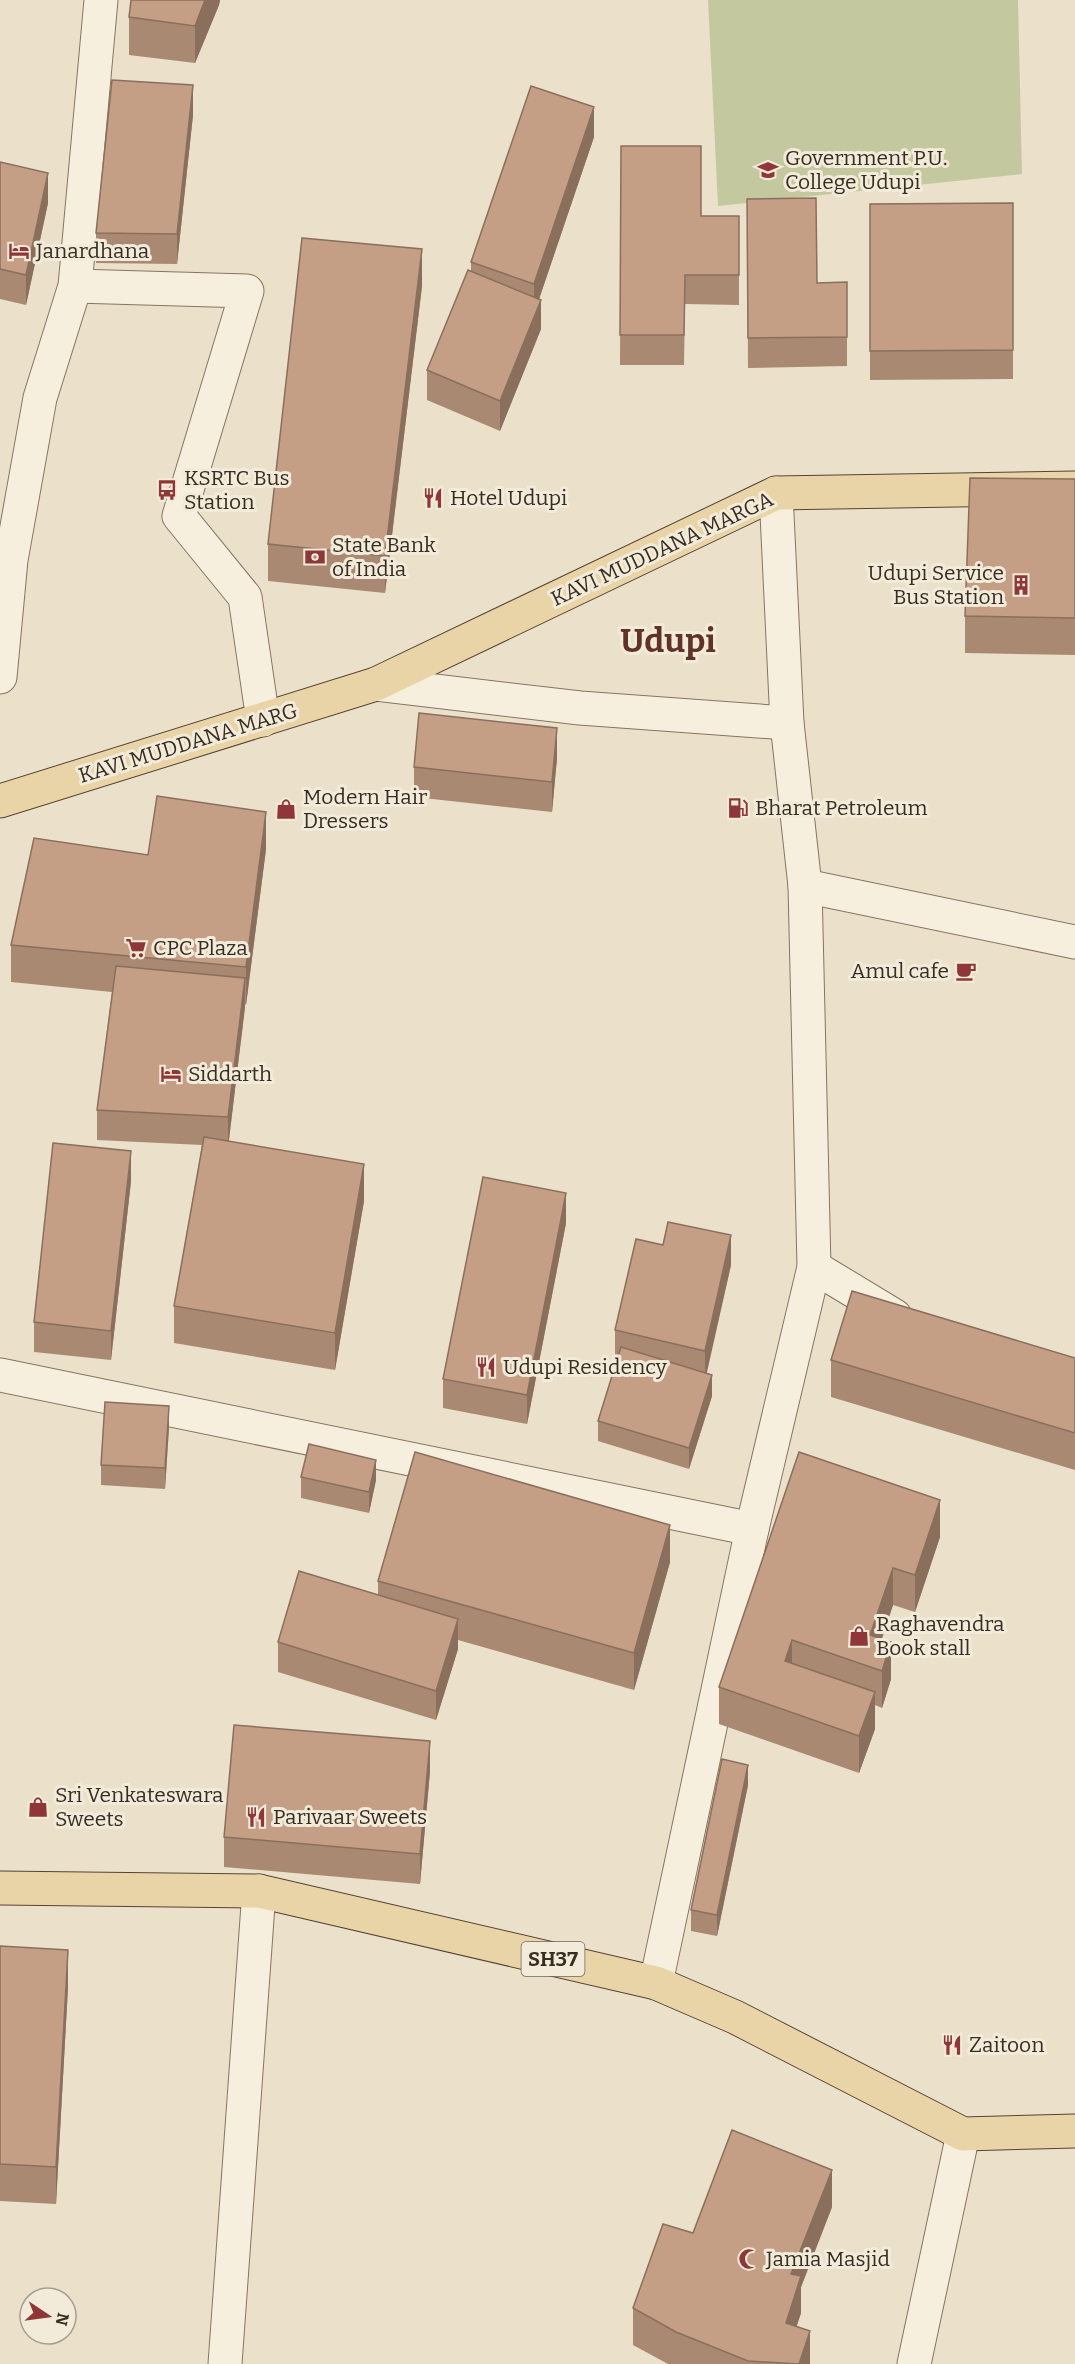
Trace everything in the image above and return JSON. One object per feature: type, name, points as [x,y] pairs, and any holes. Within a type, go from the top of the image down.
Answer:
[{"type":"main road","name":"KAVI MUDDANA MARGA","points":[[376,684],[776,493],[1075,488]]},
{"type":"main road","name":"KAVI MUDDANA MARG","points":[[0,801],[376,684]]},
{"type":"main road","name":"SH37","points":[[0,1888],[259,1891],[656,1983],[735,2017],[963,2134],[1075,2131]]},
{"type":"street","points":[[0,677],[6,559],[40,398],[75,286],[101,0]]},
{"type":"street","points":[[75,286],[247,291],[179,516],[245,597],[263,720]]},
{"type":"street","points":[[656,1983],[752,1529],[814,1267],[805,886],[787,723],[776,493]]},
{"type":"street","points":[[376,684],[580,708],[787,723]]},
{"type":"street","points":[[805,886],[1075,942]]},
{"type":"street","points":[[814,1267],[905,1322],[928,1328]]},
{"type":"street","points":[[0,1375],[752,1529]]},
{"type":"street","points":[[225,2364],[259,1891]]},
{"type":"street","points":[[914,2364],[963,2134]]},
{"type":"green space","points":[[708,0],[1018,0],[1022,174],[718,206]]},
{"type":"building","points":[[131,0],[205,0],[195,26],[129,17]]},
{"type":"building","points":[[112,80],[193,85],[177,234],[96,233]]},
{"type":"building","points":[[531,86],[594,107],[534,284],[471,262]]},
{"type":"building","points":[[621,146],[701,146],[701,216],[739,216],[739,275],[685,275],[684,335],[620,335]]},
{"type":"building","name":"Janardhana","points":[[0,162],[48,173],[26,275],[0,269]]},
{"type":"building","points":[[816,198],[817,283],[847,282],[847,337],[748,338],[747,199]]},
{"type":"building","points":[[1013,203],[1013,350],[870,351],[870,204]]},
{"type":"building","points":[[302,238],[422,249],[385,556],[268,544]]},
{"type":"building","points":[[468,270],[541,300],[500,401],[427,370]]},
{"type":"building","name":"Udupi Service Bus Station","points":[[970,478],[1075,479],[1075,618],[965,616]]},
{"type":"building","points":[[419,713],[557,728],[552,782],[414,767]]},
{"type":"building","name":"CPC Plaza","points":[[157,796],[266,812],[246,967],[11,945],[34,838],[148,855]]},
{"type":"building","name":"Siddarth","points":[[116,966],[245,978],[228,1117],[97,1110]]},
{"type":"building","points":[[204,1137],[364,1164],[335,1333],[174,1306]]},
{"type":"building","points":[[53,1143],[131,1151],[111,1331],[34,1322]]},
{"type":"building","points":[[483,1177],[566,1193],[527,1395],[443,1379]]},
{"type":"building","points":[[668,1222],[731,1235],[705,1351],[615,1330],[636,1239],[663,1245]]},
{"type":"building","points":[[852,1291],[1075,1358],[1075,1433],[831,1360]]},
{"type":"building","points":[[621,1347],[712,1375],[689,1448],[598,1421]]},
{"type":"building","points":[[105,1402],[169,1406],[165,1468],[101,1465]]},
{"type":"building","points":[[309,1444],[376,1460],[369,1492],[301,1477]]},
{"type":"building","points":[[415,1452],[670,1525],[634,1653],[378,1581]]},
{"type":"building","points":[[799,1452],[940,1500],[915,1575],[893,1568],[870,1635],[891,1642],[882,1671],[792,1640],[785,1661],[875,1692],[859,1736],[719,1687]]},
{"type":"building","points":[[299,1571],[458,1619],[436,1691],[278,1642]]},
{"type":"building","points":[[234,1725],[430,1741],[420,1854],[224,1837]]},
{"type":"building","points":[[722,1759],[748,1765],[717,1915],[691,1910]]},
{"type":"building","points":[[0,1946],[68,1950],[56,2167],[0,2164]]},
{"type":"building","points":[[732,2130],[832,2170],[791,2274],[801,2276],[786,2323],[810,2331],[799,2364],[748,2361],[676,2332],[633,2308],[663,2224],[693,2233]]},
{"type":"place","name":"Government P.U. College Udupi","points":[[768,170]]},
{"type":"place","name":"Janardhana","points":[[19,251]]},
{"type":"place","name":"KSRTC Bus Station","points":[[167,490]]},
{"type":"place","name":"Hotel Udupi","points":[[433,498]]},
{"type":"place","name":"State Bank of India","points":[[315,557]]},
{"type":"place","name":"Udupi Service Bus Station","points":[[1021,585]]},
{"type":"place","name":"Bharat Petroleum","points":[[738,808]]},
{"type":"place","name":"Modern Hair Dressers","points":[[286,809]]},
{"type":"place","name":"CPC Plaza","points":[[136,948]]},
{"type":"place","name":"Amul cafe","points":[[966,971]]},
{"type":"place","name":"Siddarth","points":[[171,1074]]},
{"type":"place","name":"Udupi Residency","points":[[486,1367]]},
{"type":"place","name":"Raghavendra Book stall","points":[[859,1636]]},
{"type":"place","name":"Sri Venkateswara Sweets","points":[[38,1807]]},
{"type":"place","name":"Parivaar Sweets","points":[[256,1817]]},
{"type":"place","name":"Zaitoon","points":[[952,2045]]},
{"type":"place","name":"Jamia Masjid","points":[[749,2259]]},
{"type":"district","name":"Udupi","points":[[668,641]]}]
